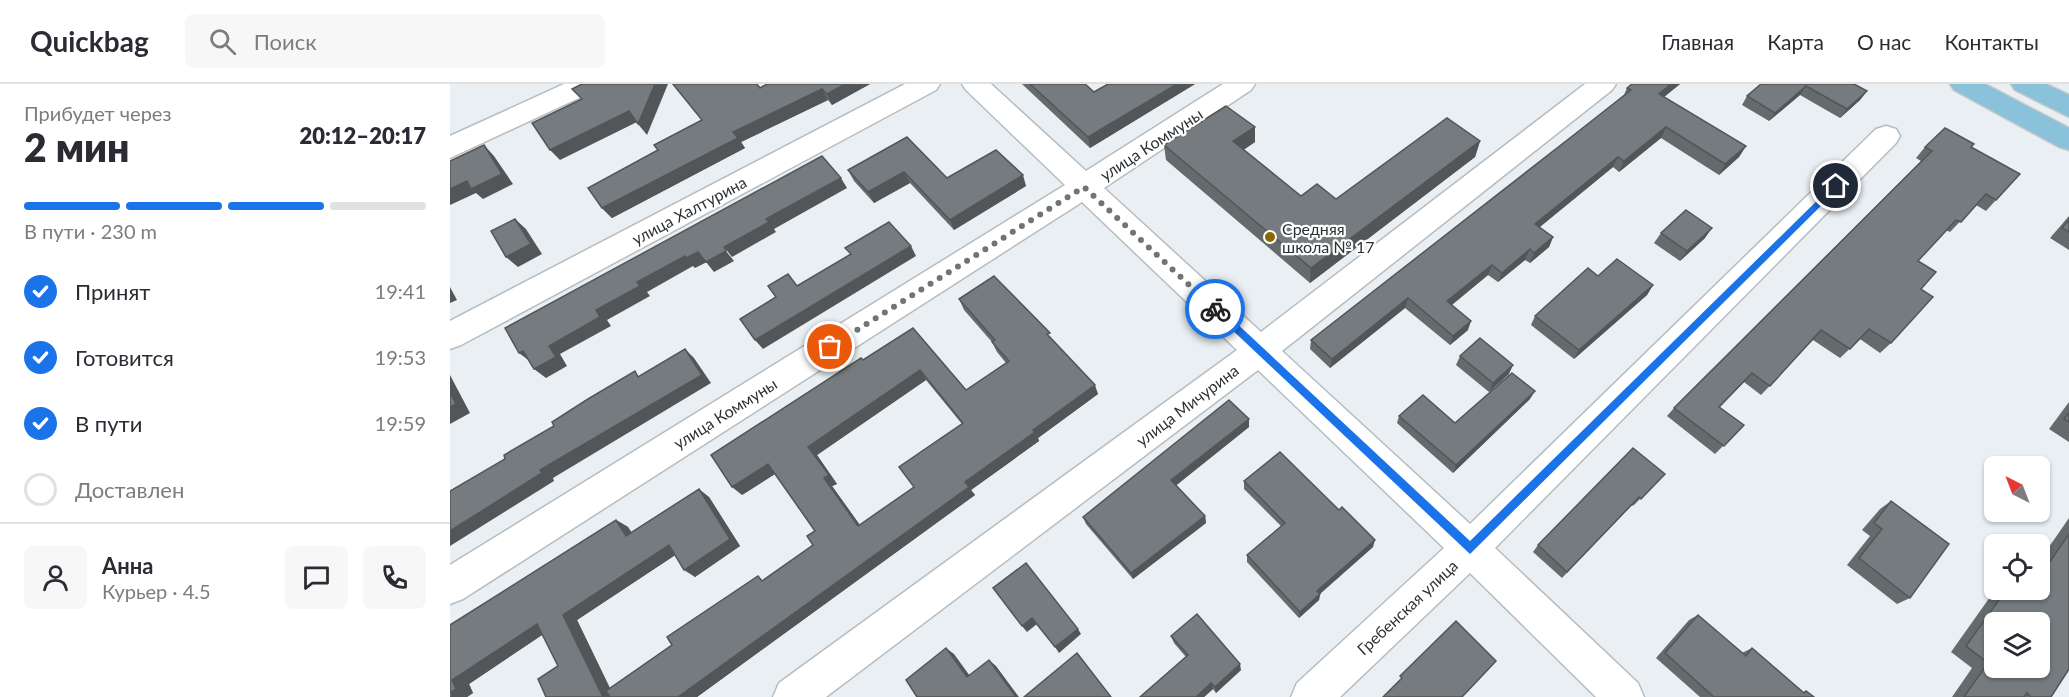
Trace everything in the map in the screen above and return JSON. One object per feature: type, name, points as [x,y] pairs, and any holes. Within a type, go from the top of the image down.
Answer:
[{"type":"main road","points":[[1964,84],[2069,140]]},
{"type":"main road","points":[[2024,84],[2069,107]]},
{"type":"street","points":[[450,148],[587,84]]},
{"type":"street","name":"улица Халтурина","points":[[450,336],[927,84]]},
{"type":"street","points":[[975,84],[1470,549],[1624,697]]},
{"type":"street","name":"улица Коммуны","points":[[450,586],[1084,187],[1242,84]]},
{"type":"street","name":"улица Мичурина","points":[[794,697],[1260,351],[1603,84]]},
{"type":"street","name":"Гребенская улица","points":[[1311,697],[1470,549],[1886,136]]},
{"type":"building","points":[[582,84],[655,84],[638,124],[629,111],[550,150],[532,123],[582,99],[572,89]]},
{"type":"building","points":[[673,84],[757,84],[760,88],[767,84],[845,84],[827,94],[822,89],[733,132],[738,138],[602,208],[588,188],[658,150],[654,145],[702,120]]},
{"type":"building","points":[[1030,84],[1085,84],[1094,92],[1108,84],[1177,84],[1088,137]]},
{"type":"building","points":[[1632,84],[1671,84],[1659,94],[1746,146],[1725,164],[1666,127],[1624,161],[1618,157],[1535,224],[1553,237],[1534,253],[1530,249],[1502,273],[1492,265],[1447,301],[1471,321],[1453,336],[1408,298],[1332,359],[1311,340],[1631,90],[1627,88]]},
{"type":"building","points":[[1761,84],[1854,84],[1867,91],[1847,109],[1806,86],[1775,113],[1747,96]]},
{"type":"building","points":[[1226,106],[1255,127],[1233,141],[1301,196],[1317,184],[1336,199],[1447,118],[1480,141],[1311,268],[1164,145]]},
{"type":"building","points":[[1945,128],[1974,144],[1971,147],[2020,174],[1996,200],[1986,194],[1961,222],[1956,220],[1918,261],[1936,272],[1921,289],[1933,297],[1891,343],[1869,329],[1850,349],[1821,330],[1770,386],[1752,373],[1719,407],[1744,425],[1724,446],[1674,408],[1932,151],[1925,147]]},
{"type":"building","points":[[907,137],[947,178],[996,150],[1023,175],[950,220],[904,172],[868,192],[848,170]]},
{"type":"building","points":[[484,145],[502,174],[471,189],[467,181],[450,189],[450,161]]},
{"type":"building","points":[[822,156],[841,178],[766,219],[769,222],[724,247],[726,251],[706,262],[698,252],[686,258],[685,256],[637,282],[640,286],[596,310],[600,317],[549,346],[556,357],[534,369],[523,351],[519,353],[505,328]]},
{"type":"building","points":[[1686,210],[1712,228],[1687,251],[1661,233]]},
{"type":"building","points":[[515,219],[531,244],[506,257],[491,231]]},
{"type":"building","points":[[2069,220],[2069,232],[2062,228]]},
{"type":"building","points":[[889,222],[911,246],[755,340],[740,319],[776,297],[768,286],[788,274],[797,286],[851,254],[845,248]]},
{"type":"building","points":[[1617,259],[1653,285],[1579,350],[1535,316],[1588,268],[1598,276]]},
{"type":"building","points":[[994,276],[1050,333],[1047,334],[1095,385],[965,482],[969,487],[678,697],[610,697],[606,691],[672,645],[667,637],[758,576],[762,581],[813,545],[807,536],[815,531],[768,464],[732,487],[711,455],[861,358],[863,360],[913,328],[966,390],[1009,361],[992,342],[995,340],[959,299]],"holes":[[[920,370],[963,423],[899,467],[914,487],[858,526],[824,478],[829,475],[808,447]]]},
{"type":"building","points":[[1480,338],[1513,365],[1493,383],[1460,356]]},
{"type":"building","points":[[685,349],[702,375],[540,470],[542,473],[450,531],[450,491],[505,459],[504,455],[554,426],[552,422],[588,399],[635,371],[638,377]]},
{"type":"building","points":[[1512,373],[1535,391],[1456,465],[1399,416],[1423,395],[1455,423]]},
{"type":"building","points":[[450,393],[456,404],[450,407]]},
{"type":"building","points":[[1229,400],[1249,419],[1171,480],[1205,516],[1131,573],[1083,517]]},
{"type":"building","points":[[1633,448],[1665,474],[1641,499],[1639,497],[1567,572],[1538,545]]},
{"type":"building","points":[[1280,452],[1339,510],[1342,507],[1375,540],[1317,591],[1320,594],[1300,612],[1247,555],[1285,523],[1244,481]]},
{"type":"building","points":[[699,489],[730,539],[684,570],[669,545],[563,615],[603,697],[546,697],[538,679],[558,666],[537,624],[452,680],[456,689],[450,693],[450,625],[616,520],[626,536]]},
{"type":"building","points":[[1891,501],[1949,544],[1910,598],[1859,558],[1882,529],[1874,523]]},
{"type":"building","points":[[2069,534],[2069,669],[2051,697],[2031,697],[2027,693],[2024,697],[1964,697],[1984,669],[1984,678],[2050,678],[2050,612],[1990,612],[1999,600],[2050,600],[2050,562]]},
{"type":"building","points":[[1026,563],[1078,629],[1055,647],[1032,618],[1022,626],[993,588]]},
{"type":"building","points":[[1197,614],[1240,664],[1215,687],[1211,683],[1196,697],[1140,697],[1188,655],[1171,636]]},
{"type":"building","points":[[1698,615],[1746,656],[1752,648],[1804,693],[1806,691],[1814,697],[1714,697],[1665,653]]},
{"type":"building","points":[[1456,621],[1496,661],[1462,697],[1383,697],[1402,678],[1400,676]]},
{"type":"building","points":[[1984,621],[1984,660],[1966,646]]},
{"type":"building","points":[[946,648],[967,677],[989,660],[1016,697],[917,697],[906,680]]},
{"type":"building","points":[[1077,653],[1111,697],[1024,697]]},
{"type":"way so far","points":[[830,347],[1084,187],[1215,309]]},
{"type":"place","name":"Средняя школа № 17","points":[[1270,237]]},
{"type":"route","points":[[1215,309],[1470,549],[1836,186]]}]
